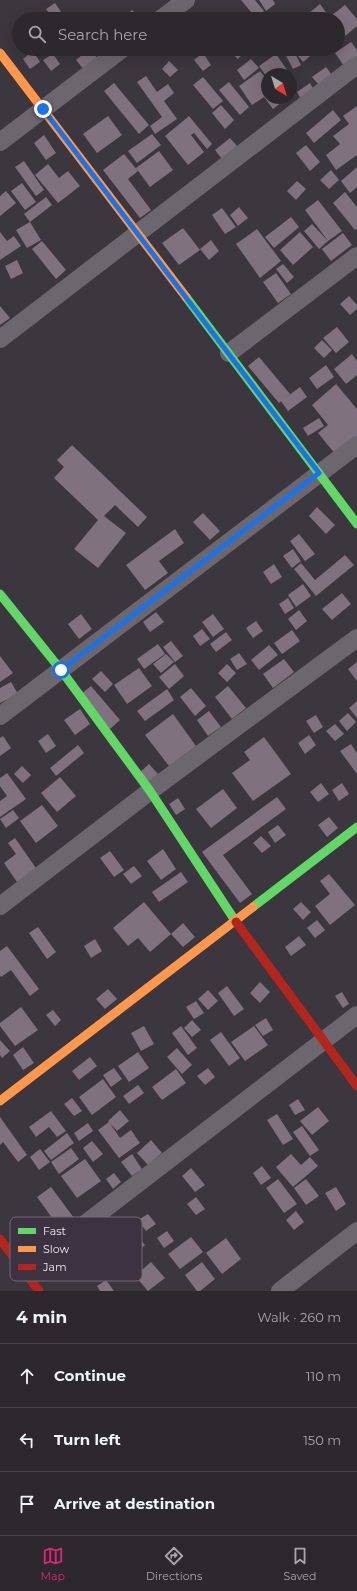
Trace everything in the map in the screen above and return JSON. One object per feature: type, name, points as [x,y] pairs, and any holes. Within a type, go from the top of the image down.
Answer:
[{"type":"street","points":[[170,12],[186,0]]},
{"type":"street","points":[[0,53],[229,353],[357,524]]},
{"type":"street","points":[[0,142],[113,56]]},
{"type":"street","points":[[0,339],[357,65]]},
{"type":"street","points":[[229,353],[357,256]]},
{"type":"street","points":[[0,716],[319,473],[357,446]]},
{"type":"street","points":[[0,594],[61,670],[150,791],[235,920],[357,1086]]},
{"type":"street","points":[[0,906],[150,791],[357,638]]},
{"type":"street","points":[[0,1101],[357,827]]},
{"type":"street","points":[[93,1217],[357,1015]]},
{"type":"street","points":[[280,1291],[357,1231]]},
{"type":"street","points":[[0,1239],[10,1252]]},
{"type":"building","points":[[241,0],[255,0],[264,11],[251,12]]},
{"type":"building","points":[[259,0],[273,0],[275,4],[266,11]]},
{"type":"building","points":[[55,3],[61,12],[48,12],[46,9]]},
{"type":"building","points":[[320,4],[326,12],[310,12]]},
{"type":"building","points":[[345,5],[357,19],[357,26],[345,36],[345,12],[336,12]]},
{"type":"building","points":[[351,42],[357,50],[357,56],[344,66],[337,56],[345,56],[345,46]]},
{"type":"building","points":[[27,56],[36,56],[40,62],[30,69],[23,59]]},
{"type":"building","points":[[50,56],[54,56],[60,64],[51,71],[43,60]]},
{"type":"building","points":[[81,56],[95,56],[99,60],[85,71],[76,60]]},
{"type":"building","points":[[199,56],[205,56],[211,65],[203,71],[194,60]]},
{"type":"building","points":[[273,56],[277,56],[286,68],[261,68],[259,66]]},
{"type":"building","points":[[286,56],[296,56],[301,65],[292,68]]},
{"type":"building","points":[[298,56],[310,56],[303,62]]},
{"type":"building","points":[[251,59],[259,68],[244,80],[237,70]]},
{"type":"building","points":[[169,61],[178,70],[170,77],[162,69]]},
{"type":"building","points":[[326,67],[332,75],[319,85],[312,77]]},
{"type":"building","points":[[260,71],[261,72],[261,99],[252,105],[239,86]]},
{"type":"building","points":[[146,76],[157,92],[168,84],[174,93],[164,101],[177,119],[155,134],[150,126],[162,117],[137,82]]},
{"type":"building","points":[[203,77],[223,101],[213,109],[193,85]]},
{"type":"building","points":[[229,82],[249,107],[240,115],[219,90]]},
{"type":"building","points":[[114,83],[149,125],[139,134],[104,91]]},
{"type":"building","points":[[310,83],[314,90],[301,99],[297,92]]},
{"type":"building","points":[[269,104],[279,104],[273,109]]},
{"type":"building","points":[[221,105],[234,120],[225,129],[212,113]]},
{"type":"building","points":[[357,106],[357,155],[336,170],[326,155],[340,144],[333,136],[349,124],[343,116]]},
{"type":"building","points":[[333,110],[341,120],[314,143],[306,133]]},
{"type":"building","points":[[108,116],[122,135],[97,153],[83,134]]},
{"type":"building","points":[[189,116],[212,144],[207,149],[194,133],[191,135],[204,152],[188,165],[165,136]]},
{"type":"building","points":[[152,134],[161,145],[137,163],[128,151]]},
{"type":"building","points":[[44,135],[56,153],[46,160],[34,143]]},
{"type":"building","points":[[230,138],[237,146],[222,159],[215,150]]},
{"type":"building","points":[[306,145],[320,162],[310,171],[296,153]]},
{"type":"building","points":[[159,151],[173,170],[150,187],[136,168]]},
{"type":"building","points":[[124,154],[138,171],[128,179],[151,210],[140,218],[103,170]]},
{"type":"building","points":[[24,161],[44,190],[36,196],[15,167]]},
{"type":"building","points":[[48,164],[59,178],[68,171],[80,186],[58,203],[35,175]]},
{"type":"building","points":[[357,167],[357,187],[350,193],[341,181]]},
{"type":"building","points":[[331,170],[339,180],[329,189],[320,180]]},
{"type":"building","points":[[297,181],[306,189],[296,200],[287,191]]},
{"type":"building","points":[[22,183],[36,202],[25,210],[11,191]]},
{"type":"building","points":[[6,191],[16,203],[0,216],[0,196]]},
{"type":"building","points":[[345,192],[357,207],[357,229],[355,230],[333,203]]},
{"type":"building","points":[[46,197],[52,205],[30,222],[24,214]]},
{"type":"building","points":[[318,200],[342,231],[328,241],[305,210]]},
{"type":"building","points":[[239,207],[248,218],[238,226],[230,215]]},
{"type":"building","points":[[222,208],[236,227],[225,234],[212,215]]},
{"type":"building","points":[[291,217],[299,227],[274,248],[265,237]]},
{"type":"building","points":[[30,222],[41,240],[27,248],[16,230]]},
{"type":"building","points":[[312,224],[328,241],[319,249],[304,231]]},
{"type":"building","points":[[183,228],[200,250],[179,265],[162,243]]},
{"type":"building","points":[[257,229],[281,261],[260,278],[236,244]]},
{"type":"building","points":[[0,232],[7,241],[14,236],[21,246],[0,260]]},
{"type":"building","points":[[300,232],[313,247],[293,265],[280,250]]},
{"type":"building","points":[[343,233],[352,245],[331,261],[322,249]]},
{"type":"building","points":[[211,240],[219,251],[209,260],[200,249]]},
{"type":"building","points":[[42,241],[66,270],[56,279],[32,249]]},
{"type":"building","points":[[17,260],[23,273],[11,279],[5,266]]},
{"type":"building","points":[[283,264],[294,277],[287,283],[276,269]]},
{"type":"building","points":[[276,273],[291,294],[278,303],[263,282]]},
{"type":"building","points":[[349,296],[357,305],[357,309],[350,315],[340,304]]},
{"type":"building","points":[[0,306],[10,318],[0,325]]},
{"type":"building","points":[[337,327],[349,342],[336,353],[323,338]]},
{"type":"building","points":[[322,340],[332,350],[324,358],[314,348]]},
{"type":"building","points":[[352,354],[357,361],[357,375],[346,384],[334,369]]},
{"type":"building","points":[[259,357],[290,394],[279,403],[248,366]]},
{"type":"building","points":[[326,365],[334,377],[317,389],[309,378]]},
{"type":"building","points":[[336,384],[357,409],[357,438],[336,455],[318,433],[328,425],[312,405]]},
{"type":"building","points":[[300,387],[307,397],[288,411],[281,401]]},
{"type":"building","points":[[319,418],[324,426],[308,436],[303,428]]},
{"type":"building","points":[[72,445],[147,517],[138,527],[115,505],[104,516],[126,533],[98,568],[74,549],[98,520],[54,478],[64,467],[57,460]]},
{"type":"building","points":[[317,507],[335,525],[326,534],[309,516]]},
{"type":"building","points":[[203,513],[220,531],[210,540],[193,522]]},
{"type":"building","points":[[175,529],[184,543],[159,561],[168,573],[145,590],[126,565]]},
{"type":"building","points":[[299,534],[315,554],[305,561],[290,541]]},
{"type":"building","points":[[293,549],[301,561],[292,568],[283,556]]},
{"type":"building","points":[[345,555],[354,565],[316,596],[294,569],[301,563],[315,580]]},
{"type":"building","points":[[274,564],[282,577],[271,584],[263,572]]},
{"type":"building","points":[[303,584],[311,596],[296,607],[288,595]]},
{"type":"building","points":[[342,593],[351,604],[332,620],[322,609]]},
{"type":"building","points":[[288,598],[294,608],[285,614],[279,604]]},
{"type":"building","points":[[299,610],[307,621],[296,630],[288,619]]},
{"type":"building","points":[[156,612],[164,622],[150,632],[143,622]]},
{"type":"building","points":[[81,614],[92,629],[79,639],[68,624]]},
{"type":"building","points":[[213,614],[224,629],[213,637],[202,622]]},
{"type":"building","points":[[256,621],[263,631],[253,638],[246,628]]},
{"type":"building","points":[[202,629],[210,639],[200,646],[193,636]]},
{"type":"building","points":[[292,630],[300,641],[282,654],[274,643]]},
{"type":"building","points":[[226,632],[232,640],[216,652],[210,644]]},
{"type":"building","points":[[171,641],[183,656],[175,662],[163,647]]},
{"type":"building","points":[[158,644],[165,654],[144,669],[137,659]]},
{"type":"building","points":[[269,645],[278,655],[259,670],[251,660]]},
{"type":"building","points":[[239,653],[247,664],[237,670],[230,659]]},
{"type":"building","points":[[166,654],[174,662],[161,673],[153,664]]},
{"type":"building","points":[[0,656],[13,673],[0,682]]},
{"type":"building","points":[[284,659],[294,672],[273,688],[263,674]]},
{"type":"building","points":[[357,662],[357,681],[348,669]]},
{"type":"building","points":[[175,664],[184,676],[169,689],[159,677]]},
{"type":"building","points":[[227,664],[236,673],[227,682],[218,673]]},
{"type":"building","points":[[139,668],[152,686],[127,704],[114,685]]},
{"type":"building","points":[[101,671],[113,684],[105,692],[92,679]]},
{"type":"building","points":[[11,682],[18,694],[0,703],[0,688]]},
{"type":"building","points":[[91,686],[120,720],[110,729],[81,694]]},
{"type":"building","points":[[228,686],[246,708],[232,719],[215,697]]},
{"type":"building","points":[[191,688],[206,706],[195,716],[180,697]]},
{"type":"building","points":[[167,689],[174,700],[145,721],[137,711]]},
{"type":"building","points":[[357,701],[357,718],[349,708]]},
{"type":"building","points":[[80,709],[90,724],[75,735],[64,720]]},
{"type":"building","points":[[209,711],[221,727],[208,736],[197,720]]},
{"type":"building","points":[[348,713],[356,722],[347,731],[339,721]]},
{"type":"building","points":[[173,714],[196,746],[169,766],[145,735]]},
{"type":"building","points":[[316,715],[323,727],[314,733],[306,721]]},
{"type":"building","points":[[335,724],[344,734],[335,741],[326,731]]},
{"type":"building","points":[[48,734],[56,746],[46,753],[38,741]]},
{"type":"building","points":[[309,735],[316,745],[305,754],[298,743]]},
{"type":"building","points":[[3,736],[11,748],[0,756],[0,738]]},
{"type":"building","points":[[264,737],[291,774],[253,801],[232,773],[250,760],[244,752]]},
{"type":"building","points":[[351,744],[357,753],[357,774],[340,751]]},
{"type":"building","points":[[78,745],[84,753],[56,776],[50,768]]},
{"type":"building","points":[[149,764],[158,774],[148,783],[139,773]]},
{"type":"building","points":[[22,766],[31,775],[23,783],[14,774]]},
{"type":"building","points":[[7,773],[26,799],[0,817],[0,801],[7,796],[0,786],[0,778]]},
{"type":"building","points":[[60,777],[76,796],[57,812],[41,793]]},
{"type":"building","points":[[321,783],[329,794],[318,802],[310,792]]},
{"type":"building","points":[[342,783],[349,794],[339,801],[332,790]]},
{"type":"building","points":[[223,789],[237,808],[211,828],[196,809]]},
{"type":"building","points":[[277,797],[286,809],[223,855],[252,894],[240,903],[202,852]]},
{"type":"building","points":[[178,798],[185,809],[176,815],[169,804]]},
{"type":"building","points":[[42,805],[58,826],[36,843],[20,821]]},
{"type":"building","points":[[13,810],[19,818],[6,828],[0,819]]},
{"type":"building","points":[[329,817],[338,828],[327,837],[318,825]]},
{"type":"building","points":[[278,825],[286,835],[275,843],[268,832]]},
{"type":"building","points":[[261,836],[271,846],[262,853],[253,843]]},
{"type":"building","points":[[15,838],[36,868],[17,882],[4,863],[16,854],[8,843]]},
{"type":"building","points":[[163,849],[176,869],[161,880],[147,861]]},
{"type":"building","points":[[110,851],[124,870],[114,877],[100,858]]},
{"type":"building","points":[[134,866],[142,876],[131,884],[123,874]]},
{"type":"building","points":[[181,872],[188,882],[159,902],[152,892]]},
{"type":"building","points":[[329,874],[355,905],[330,925],[315,906],[330,894],[320,881]]},
{"type":"building","points":[[144,902],[171,934],[150,952],[138,938],[128,946],[113,928]]},
{"type":"building","points":[[301,902],[311,912],[303,920],[293,909]]},
{"type":"building","points":[[317,920],[325,930],[315,938],[307,928]]},
{"type":"building","points":[[183,923],[195,937],[183,947],[171,934]]},
{"type":"building","points":[[38,927],[56,952],[47,959],[29,933]]},
{"type":"building","points":[[299,936],[306,945],[291,956],[285,947]]},
{"type":"building","points":[[95,939],[102,951],[91,958],[84,946]]},
{"type":"building","points":[[7,946],[39,989],[30,996],[11,970],[1,977],[0,975],[0,951]]},
{"type":"building","points":[[260,982],[270,992],[260,1003],[250,993]]},
{"type":"building","points":[[227,986],[244,1009],[234,1016],[218,993]]},
{"type":"building","points":[[108,989],[117,999],[105,1009],[96,999]]},
{"type":"building","points":[[208,990],[218,1001],[208,1010],[198,999]]},
{"type":"building","points":[[342,992],[349,1004],[343,1008],[335,996]]},
{"type":"building","points":[[196,1001],[204,1013],[194,1019],[186,1007]]},
{"type":"building","points":[[21,1007],[38,1030],[15,1046],[0,1026],[0,1023]]},
{"type":"building","points":[[53,1010],[61,1020],[55,1026],[46,1015]]},
{"type":"building","points":[[266,1018],[273,1030],[263,1036],[255,1025]]},
{"type":"building","points":[[192,1020],[201,1030],[192,1037],[184,1028]]},
{"type":"building","points":[[144,1026],[154,1044],[141,1051],[131,1033]]},
{"type":"building","points":[[181,1026],[197,1048],[188,1055],[172,1033]]},
{"type":"building","points":[[254,1026],[268,1045],[245,1061],[231,1042]]},
{"type":"building","points":[[221,1032],[240,1058],[229,1066],[210,1040]]},
{"type":"building","points":[[0,1040],[10,1051],[2,1058],[0,1055]]},
{"type":"building","points":[[23,1047],[34,1063],[23,1070],[13,1055]]},
{"type":"building","points":[[177,1048],[192,1065],[182,1074],[167,1057]]},
{"type":"building","points":[[138,1052],[149,1068],[129,1082],[118,1066]]},
{"type":"building","points":[[90,1057],[97,1066],[79,1080],[72,1071]]},
{"type":"building","points":[[114,1068],[122,1079],[111,1087],[103,1075]]},
{"type":"building","points":[[208,1068],[215,1077],[205,1085],[197,1076]]},
{"type":"building","points":[[176,1069],[186,1083],[162,1100],[152,1087]]},
{"type":"building","points":[[103,1079],[116,1097],[92,1115],[79,1097]]},
{"type":"building","points":[[138,1085],[144,1093],[129,1104],[123,1096]]},
{"type":"building","points":[[72,1098],[82,1111],[74,1116],[64,1104]]},
{"type":"building","points":[[298,1099],[305,1110],[295,1115],[289,1105]]},
{"type":"building","points":[[318,1107],[329,1121],[312,1135],[300,1121]]},
{"type":"building","points":[[120,1110],[129,1121],[117,1131],[108,1121]]},
{"type":"building","points":[[51,1111],[66,1131],[57,1137],[49,1127],[36,1137],[29,1127]]},
{"type":"building","points":[[277,1114],[293,1139],[283,1145],[267,1120]]},
{"type":"building","points":[[0,1117],[27,1155],[18,1162],[3,1142],[0,1145]]},
{"type":"building","points":[[109,1122],[120,1138],[131,1130],[140,1143],[119,1158],[98,1130]]},
{"type":"building","points":[[88,1123],[93,1131],[79,1141],[74,1133]]},
{"type":"building","points":[[302,1126],[319,1150],[310,1156],[293,1132]]},
{"type":"building","points":[[67,1133],[74,1143],[51,1160],[44,1151]]},
{"type":"building","points":[[151,1140],[162,1153],[148,1165],[137,1153]]},
{"type":"building","points":[[92,1141],[103,1154],[93,1162],[83,1148]]},
{"type":"building","points":[[71,1148],[79,1159],[59,1174],[51,1162]]},
{"type":"building","points":[[40,1149],[50,1162],[39,1170],[30,1157]]},
{"type":"building","points":[[132,1154],[142,1169],[132,1176],[121,1162]]},
{"type":"building","points":[[291,1154],[301,1165],[310,1157],[318,1166],[293,1187],[276,1167]]},
{"type":"building","points":[[85,1159],[101,1181],[77,1198],[61,1176]]},
{"type":"building","points":[[262,1166],[271,1178],[261,1185],[253,1173]]},
{"type":"building","points":[[191,1168],[205,1185],[195,1192],[182,1176]]},
{"type":"building","points":[[114,1173],[121,1182],[113,1189],[106,1179]]},
{"type":"building","points":[[278,1179],[297,1204],[284,1213],[266,1188]]},
{"type":"building","points":[[306,1179],[319,1196],[306,1205],[294,1188]]},
{"type":"building","points":[[51,1187],[73,1217],[51,1217],[37,1197]]},
{"type":"building","points":[[336,1187],[346,1204],[336,1211],[325,1193]]},
{"type":"building","points":[[196,1197],[205,1209],[196,1215],[187,1204]]},
{"type":"building","points":[[296,1211],[304,1222],[294,1230],[286,1220]]},
{"type":"building","points":[[148,1214],[156,1224],[146,1231],[142,1226],[142,1218]]},
{"type":"building","points":[[167,1231],[174,1241],[164,1248],[157,1238]]},
{"type":"building","points":[[191,1237],[203,1252],[180,1269],[168,1254]]},
{"type":"building","points":[[226,1238],[241,1259],[222,1274],[206,1253]]},
{"type":"building","points":[[151,1262],[165,1278],[148,1291],[139,1281],[142,1281],[142,1270]]},
{"type":"building","points":[[202,1262],[215,1279],[200,1291],[197,1291],[185,1275]]},
{"type":"building","points":[[107,1281],[114,1291],[100,1291],[97,1286]]},
{"type":"traffic: fast","points":[[186,297],[357,524]]},
{"type":"traffic: fast","points":[[0,594],[61,670],[150,791],[236,922]]},
{"type":"traffic: fast","points":[[253,907],[357,827]]},
{"type":"traffic: slow","points":[[0,53],[186,297]]},
{"type":"traffic: slow","points":[[0,1101],[253,907]]},
{"type":"traffic: jam","points":[[236,922],[357,1086]]},
{"type":"traffic: jam","points":[[0,1239],[10,1252]]},
{"type":"traffic: jam","points":[[32,1281],[39,1291]]},
{"type":"route","points":[[43,109],[319,473],[61,670]]}]
